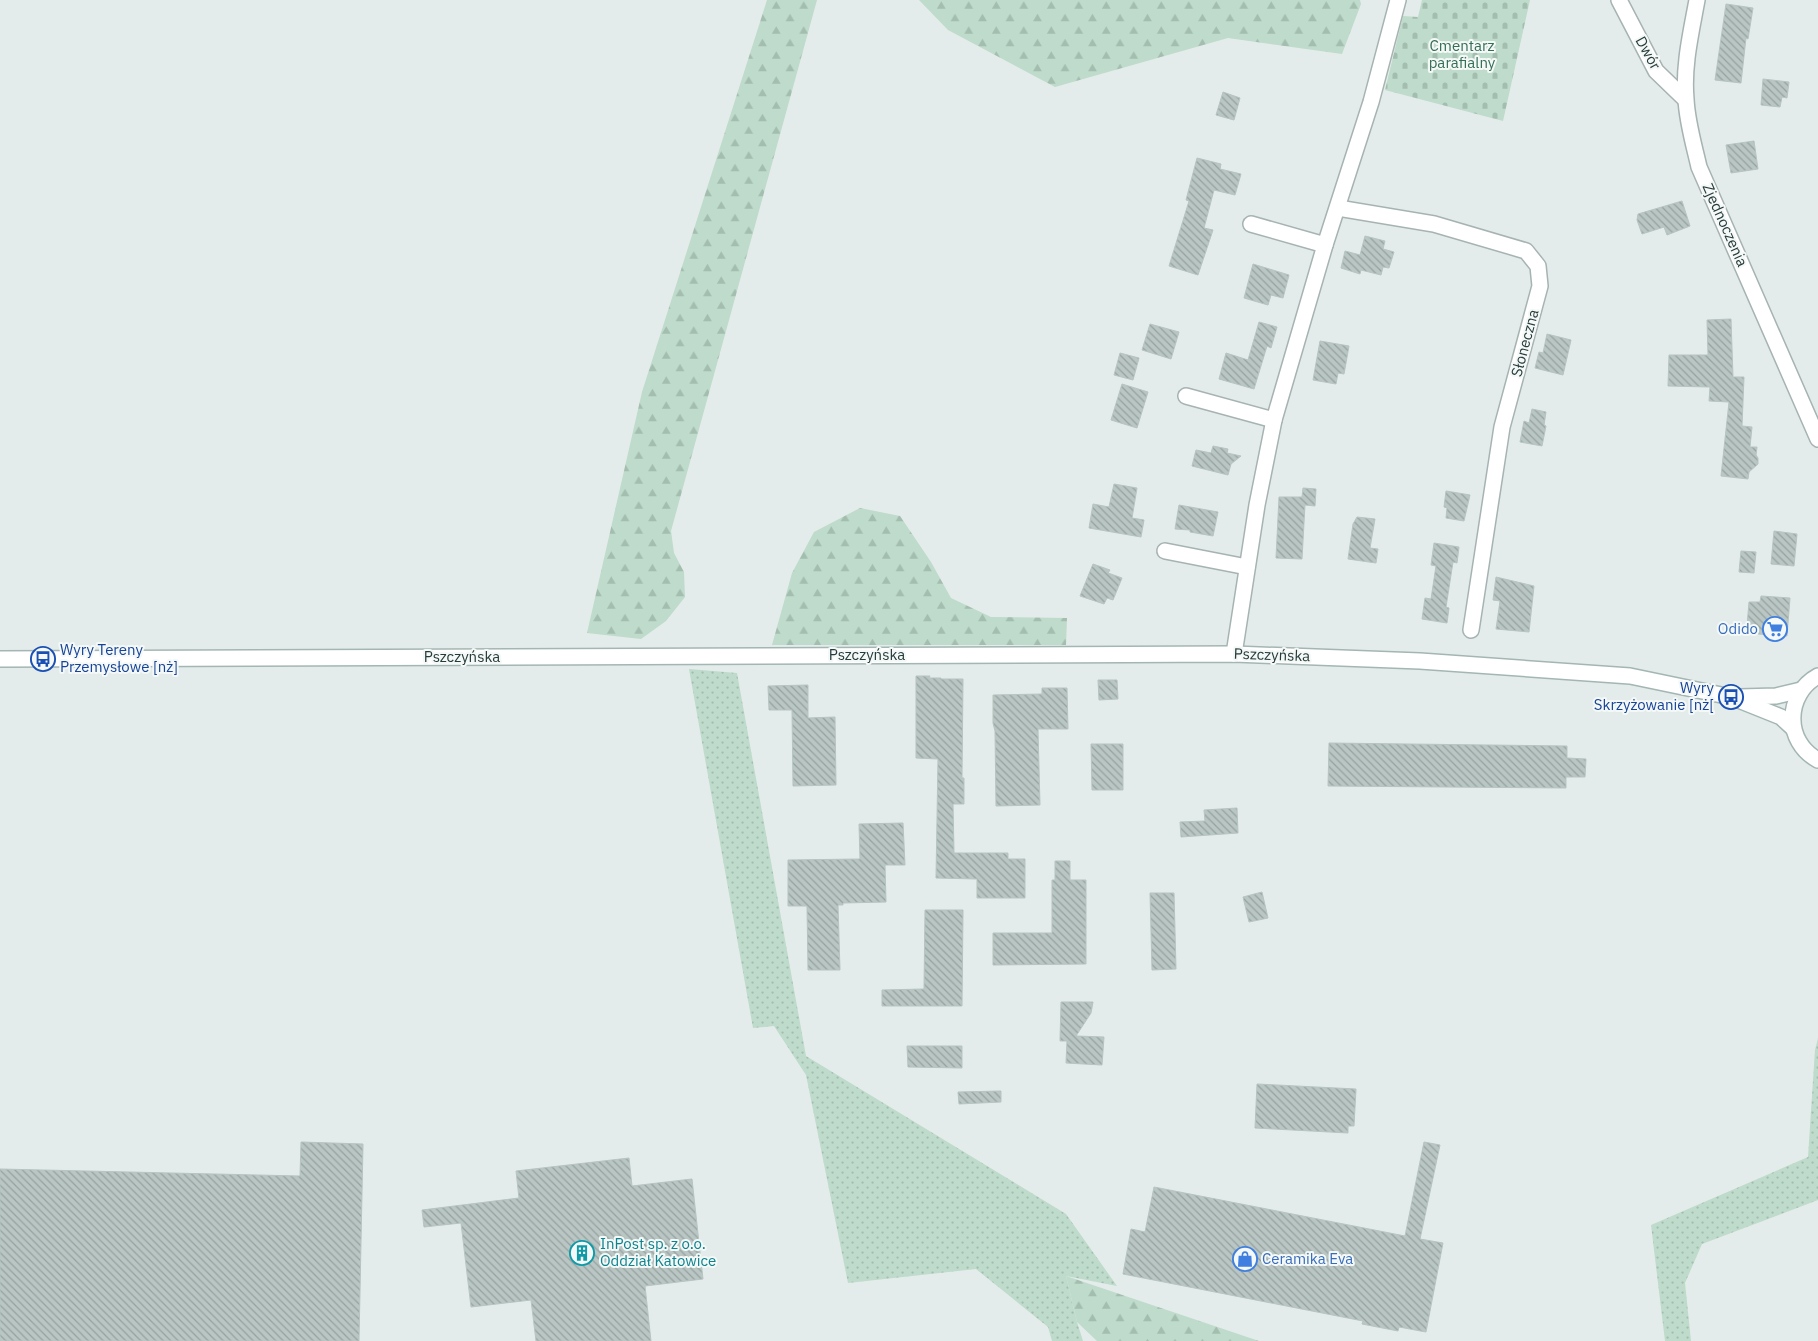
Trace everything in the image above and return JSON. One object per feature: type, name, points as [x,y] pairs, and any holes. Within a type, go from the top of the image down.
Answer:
[{"type":"street","points":[[1234,654],[1257,505],[1274,420],[1325,245],[1371,102],[1398,0]]},
{"type":"street","name":"Dwór","points":[[1619,0],[1656,71],[1686,99]]},
{"type":"street","name":"Zjednoczenia","points":[[1697,0],[1687,52],[1686,99],[1690,131],[1699,167],[1818,439]]},
{"type":"street","name":"Słoneczna","points":[[1338,208],[1434,224],[1526,251],[1538,266],[1540,286],[1502,427],[1471,630]]},
{"type":"street","points":[[1252,224],[1325,245]]},
{"type":"street","points":[[1186,396],[1274,420]]},
{"type":"street","points":[[1165,551],[1247,567]]},
{"type":"street","name":"Pszczyńska","points":[[0,659],[1234,654],[1420,661],[1630,676],[1731,697],[1781,717],[1793,728]]},
{"type":"street","points":[[1818,676],[1801,690],[1793,708],[1793,728],[1801,746],[1818,760]]},
{"type":"street","name":"Pszczyńska","points":[[1731,697],[1776,696],[1801,690]]},
{"type":"green space","points":[[767,0],[817,0],[671,531],[674,553],[684,572],[685,597],[666,621],[641,639],[587,633],[642,392]]},
{"type":"green space","points":[[919,0],[1360,0],[1361,4],[1342,54],[1228,38],[1055,87],[948,30]]},
{"type":"green space","name":"Cmentarz parafialny","points":[[1422,0],[1530,0],[1503,121],[1385,90],[1403,16],[1418,17]]},
{"type":"green space","points":[[860,508],[900,516],[931,562],[951,598],[991,617],[1067,618],[1066,645],[772,645],[792,573],[814,532]]},
{"type":"green space","points":[[689,669],[737,673],[806,1056],[1066,1214],[1117,1286],[1066,1276],[1083,1341],[1052,1341],[1048,1327],[976,1269],[848,1283],[806,1075],[774,1026],[753,1028]]},
{"type":"green space","points":[[1818,1038],[1818,1200],[1702,1244],[1685,1283],[1691,1341],[1665,1341],[1651,1225],[1808,1157],[1815,1050]]},
{"type":"green space","points":[[1066,1276],[1259,1341],[1097,1341],[1077,1322]]},
{"type":"building","points":[[1726,4],[1753,8],[1748,39],[1746,38],[1741,83],[1715,80]]},
{"type":"building","points":[[1763,79],[1789,82],[1787,98],[1782,97],[1780,107],[1761,105]]},
{"type":"building","points":[[1223,92],[1240,98],[1234,120],[1216,115]]},
{"type":"building","points":[[1754,141],[1758,169],[1731,173],[1726,145]]},
{"type":"building","points":[[1197,158],[1221,164],[1220,169],[1241,174],[1235,195],[1214,190],[1204,228],[1213,230],[1198,275],[1169,266],[1189,201],[1186,200]]},
{"type":"building","points":[[1682,201],[1690,226],[1667,235],[1664,227],[1642,234],[1637,220],[1638,214]]},
{"type":"building","points":[[1365,236],[1385,241],[1383,249],[1394,252],[1389,268],[1383,267],[1381,275],[1361,270],[1360,274],[1341,268],[1345,251],[1360,255]]},
{"type":"building","points":[[1253,264],[1289,275],[1283,298],[1271,295],[1268,305],[1244,298]]},
{"type":"building","points":[[1731,319],[1733,377],[1744,377],[1742,426],[1752,427],[1750,447],[1757,447],[1758,464],[1749,472],[1748,479],[1721,476],[1729,402],[1709,401],[1710,387],[1668,386],[1669,355],[1708,355],[1707,320]]},
{"type":"building","points":[[1259,322],[1277,327],[1271,348],[1267,346],[1254,389],[1219,379],[1226,353],[1248,360]]},
{"type":"building","points":[[1150,324],[1179,332],[1171,359],[1142,350]]},
{"type":"building","points":[[1547,334],[1571,340],[1563,375],[1535,368],[1539,352],[1543,353]]},
{"type":"building","points":[[1320,341],[1349,346],[1344,374],[1338,373],[1336,384],[1313,380]]},
{"type":"building","points":[[1120,353],[1139,358],[1133,380],[1114,375]]},
{"type":"building","points":[[1122,384],[1148,392],[1137,428],[1111,420]]},
{"type":"building","points":[[1532,409],[1546,412],[1544,425],[1546,426],[1542,446],[1520,442],[1524,421],[1529,423]]},
{"type":"building","points":[[1213,446],[1228,449],[1227,453],[1241,456],[1231,464],[1228,475],[1192,466],[1196,450],[1211,453]]},
{"type":"building","points":[[1114,484],[1137,488],[1132,518],[1144,520],[1141,537],[1089,528],[1093,504],[1109,507]]},
{"type":"building","points":[[1303,488],[1316,489],[1315,506],[1305,505],[1302,559],[1276,558],[1279,497],[1302,497]]},
{"type":"building","points":[[1446,491],[1470,495],[1464,521],[1446,518],[1447,508],[1444,507]]},
{"type":"building","points":[[1179,505],[1218,512],[1213,536],[1190,532],[1190,530],[1175,529]]},
{"type":"building","points":[[1357,517],[1375,519],[1370,548],[1378,549],[1376,563],[1348,559],[1353,524]]},
{"type":"building","points":[[1774,531],[1797,534],[1794,566],[1771,564]]},
{"type":"building","points":[[1434,543],[1459,547],[1457,563],[1453,562],[1446,607],[1449,608],[1447,623],[1422,619],[1425,598],[1431,599],[1436,566],[1431,565]]},
{"type":"building","points":[[1741,551],[1756,552],[1754,573],[1739,572]]},
{"type":"building","points":[[1093,564],[1110,570],[1108,573],[1122,578],[1113,600],[1107,598],[1104,604],[1080,596]]},
{"type":"building","points":[[1496,577],[1534,586],[1529,632],[1496,629],[1500,601],[1493,600]]},
{"type":"building","points":[[1761,596],[1790,598],[1787,636],[1758,634],[1759,628],[1747,626],[1749,602],[1760,602]]},
{"type":"building","points":[[916,676],[963,679],[962,778],[964,778],[964,804],[953,804],[954,853],[1008,853],[1008,859],[1025,859],[1025,898],[977,898],[977,879],[936,878],[938,759],[916,758]]},
{"type":"building","points":[[1098,680],[1117,680],[1118,699],[1099,700]]},
{"type":"building","points":[[808,685],[808,718],[835,717],[836,785],[793,786],[792,710],[769,710],[768,686]]},
{"type":"building","points":[[1042,688],[1067,688],[1068,729],[1038,729],[1040,805],[996,806],[993,695],[1042,694]]},
{"type":"building","points":[[1329,743],[1567,746],[1567,758],[1586,759],[1585,777],[1566,777],[1566,788],[1328,786]]},
{"type":"building","points":[[1091,744],[1123,744],[1123,790],[1092,790]]},
{"type":"building","points":[[1237,808],[1238,833],[1181,837],[1180,822],[1205,821],[1204,810]]},
{"type":"building","points":[[903,823],[905,865],[885,865],[886,902],[843,903],[843,905],[838,905],[840,970],[808,970],[807,906],[788,906],[788,860],[860,859],[859,824]]},
{"type":"building","points":[[1055,861],[1070,861],[1070,880],[1086,880],[1086,964],[993,965],[993,933],[1052,933],[1052,880],[1055,880]]},
{"type":"building","points":[[1262,892],[1268,918],[1249,922],[1243,897]]},
{"type":"building","points":[[1150,893],[1174,893],[1176,969],[1152,970]]},
{"type":"building","points":[[925,910],[963,910],[962,1006],[882,1006],[882,990],[924,989]]},
{"type":"building","points":[[1061,1002],[1093,1002],[1091,1013],[1076,1036],[1104,1037],[1102,1065],[1066,1063],[1067,1041],[1060,1041]]},
{"type":"building","points":[[907,1046],[962,1046],[962,1068],[908,1067]]},
{"type":"building","points":[[1257,1084],[1356,1089],[1354,1126],[1348,1126],[1348,1133],[1255,1128]]},
{"type":"building","points":[[1001,1091],[1001,1102],[959,1104],[958,1092]]},
{"type":"building","points":[[301,1142],[363,1144],[359,1341],[0,1341],[0,1169],[300,1176]]},
{"type":"building","points":[[1424,1142],[1440,1145],[1420,1239],[1443,1243],[1426,1332],[1399,1327],[1398,1331],[1362,1324],[1363,1321],[1123,1274],[1131,1229],[1145,1232],[1154,1187],[1405,1236]]},
{"type":"building","name":"InPost sp. z o.o. Oddział Katowice","points":[[629,1158],[632,1186],[692,1179],[703,1279],[645,1286],[651,1341],[536,1341],[531,1300],[471,1307],[461,1223],[424,1227],[422,1210],[519,1198],[516,1171]]},
{"type":"place","name":"Odido","points":[[1775,629]]},
{"type":"place","name":"Wyry Tereny Przemysłowe [nż]","points":[[43,659]]},
{"type":"place","name":"Wyry Skrzyżowanie [nż[","points":[[1731,697]]},
{"type":"place","name":"InPost sp. z o.o. Oddział Katowice","points":[[582,1253]]},
{"type":"place","name":"Ceramika Eva","points":[[1245,1259]]}]
